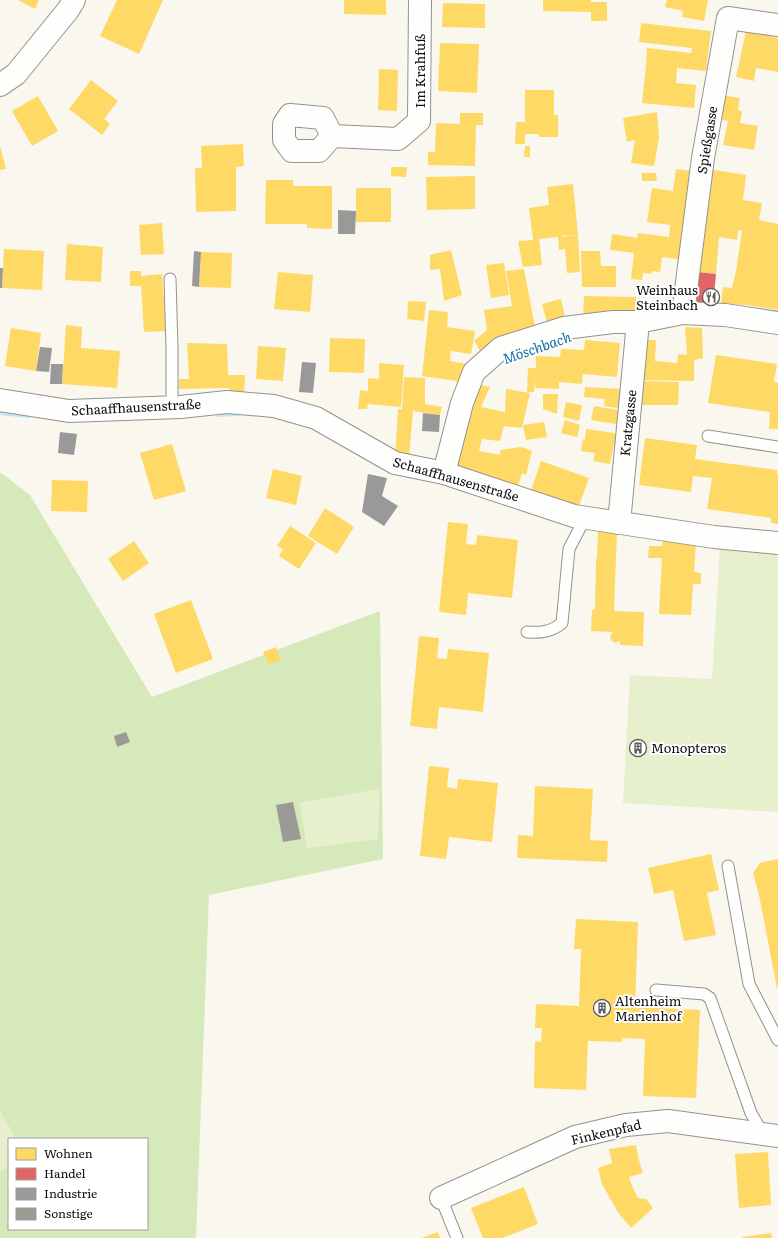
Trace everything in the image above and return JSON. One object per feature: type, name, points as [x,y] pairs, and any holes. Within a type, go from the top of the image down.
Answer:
[{"type":"street","points":[[0,84],[16,74],[68,10],[74,0]]},
{"type":"street","name":"Im Krahfuß","points":[[332,136],[398,139],[419,120],[420,0]]},
{"type":"street","name":"Spießgasse","points":[[683,313],[703,158],[729,9],[778,25]]},
{"type":"street","points":[[444,473],[462,403],[474,372],[501,348],[564,328],[613,322],[638,322],[683,313],[725,315],[778,323]]},
{"type":"street","name":"Kratzgasse","points":[[619,523],[638,322]]},
{"type":"street","name":"Schaaffhausenstraße","points":[[0,400],[69,411],[172,407],[227,402],[274,406],[316,418],[395,464],[444,473],[574,516],[714,537],[778,543]]},
{"type":"street","name":"Finkenpfad","points":[[441,1198],[575,1137],[626,1125],[668,1121],[770,1135]]},
{"type":"lane","points":[[170,279],[172,407]]},
{"type":"lane","points":[[708,436],[778,447]]},
{"type":"lane","points":[[527,632],[540,633],[556,628],[562,623],[569,549],[585,518]]},
{"type":"lane","points":[[728,866],[749,984],[778,1040]]},
{"type":"lane","points":[[656,990],[704,994],[710,998],[751,1113],[770,1135]]},
{"type":"lane","name":"Finkenpfad","points":[[441,1198],[457,1238]]},
{"type":"green space","points":[[0,472],[30,495],[152,697],[380,611],[383,859],[209,895],[196,1238],[0,1238],[0,1171],[8,1167],[8,1230],[148,1230],[148,1138],[15,1138],[0,1111]],"holes":[[[379,789],[378,839],[307,848],[300,803]]]},
{"type":"green space","points":[[720,545],[778,553],[778,812],[623,803],[630,675],[712,679]]},
{"type":"green space","points":[[379,789],[378,839],[307,848],[300,803]]},
{"type":"green space","points":[[0,1111],[15,1138],[8,1138],[8,1167],[0,1171]]},
{"type":"building: Wohnen","points":[[18,0],[39,0],[35,9]]},
{"type":"building: Wohnen","points":[[117,0],[163,0],[139,54],[100,36]]},
{"type":"building: Wohnen","points":[[344,0],[386,0],[386,15],[344,14]]},
{"type":"building: Wohnen","points":[[543,0],[591,0],[591,2],[607,2],[607,21],[591,21],[591,12],[543,11]]},
{"type":"building: Wohnen","points":[[667,0],[708,0],[704,21],[682,17],[683,11],[665,7]]},
{"type":"building: Wohnen","points":[[443,3],[485,4],[485,28],[442,27]]},
{"type":"building: Wohnen","points":[[641,23],[711,31],[706,71],[677,68],[676,83],[696,85],[694,108],[642,103],[647,48],[691,53],[692,48],[639,42]]},
{"type":"building: Wohnen","points":[[746,31],[778,38],[778,72],[756,68],[754,81],[736,77]]},
{"type":"building: Wohnen","points":[[440,43],[479,44],[477,93],[438,91]]},
{"type":"building: Wohnen","points":[[379,69],[398,70],[397,111],[378,110]]},
{"type":"building: Wohnen","points":[[91,80],[118,101],[104,119],[110,124],[102,135],[69,109]]},
{"type":"building: Wohnen","points":[[525,90],[554,90],[554,115],[558,115],[558,137],[539,137],[539,134],[525,134],[525,144],[515,144],[516,122],[525,122]]},
{"type":"building: Wohnen","points":[[721,95],[740,98],[738,110],[742,111],[740,123],[758,126],[754,150],[723,145],[728,121],[717,119]]},
{"type":"building: Wohnen","points":[[38,96],[58,131],[32,146],[12,111]]},
{"type":"building: Wohnen","points":[[657,112],[659,138],[654,166],[631,163],[635,140],[627,142],[623,118]]},
{"type":"building: Wohnen","points":[[460,113],[483,113],[483,125],[476,125],[475,166],[428,165],[428,152],[435,152],[436,123],[460,124]]},
{"type":"building: Wohnen","points":[[243,144],[244,166],[236,167],[236,211],[196,212],[195,168],[202,168],[201,146]]},
{"type":"building: Wohnen","points":[[0,146],[6,169],[0,170]]},
{"type":"building: Wohnen","points":[[525,146],[530,146],[530,157],[524,157]]},
{"type":"building: Wohnen","points":[[391,167],[407,167],[406,177],[391,176]]},
{"type":"building: Wohnen","points":[[676,169],[694,171],[683,260],[662,257],[660,272],[652,271],[651,274],[643,273],[642,280],[631,279],[634,253],[610,250],[612,234],[637,238],[638,233],[669,237],[670,225],[647,222],[652,188],[673,191]]},
{"type":"building: Wohnen","points":[[709,169],[746,175],[743,200],[762,203],[759,220],[778,224],[778,310],[747,305],[721,304],[723,287],[732,288],[742,231],[738,230],[737,240],[719,237],[716,274],[697,272]]},
{"type":"building: Wohnen","points":[[642,173],[656,173],[657,181],[642,181]]},
{"type":"building: Wohnen","points":[[475,176],[475,209],[427,210],[426,177]]},
{"type":"building: Wohnen","points":[[266,180],[293,180],[293,186],[332,186],[332,229],[307,228],[307,224],[265,224]]},
{"type":"building: Wohnen","points":[[573,184],[578,235],[580,272],[567,273],[565,249],[559,250],[558,237],[539,239],[542,265],[523,267],[518,241],[533,240],[529,208],[549,205],[547,187]]},
{"type":"building: Wohnen","points":[[356,188],[391,188],[391,222],[356,222]]},
{"type":"building: Wohnen","points":[[162,223],[164,254],[141,255],[139,225]]},
{"type":"building: Wohnen","points":[[67,244],[103,247],[101,282],[65,280]]},
{"type":"building: Wohnen","points":[[4,249],[44,251],[42,290],[2,288]]},
{"type":"building: Wohnen","points":[[451,250],[462,295],[444,301],[440,269],[430,270],[430,255]]},
{"type":"building: Wohnen","points":[[581,251],[600,251],[601,266],[616,266],[616,287],[582,287]]},
{"type":"building: Wohnen","points":[[201,252],[232,253],[231,288],[199,287]]},
{"type":"building: Wohnen","points":[[504,263],[509,295],[491,298],[486,265]]},
{"type":"building: Wohnen","points":[[524,269],[536,332],[482,354],[474,341],[487,330],[484,310],[512,306],[506,271]]},
{"type":"building: Wohnen","points":[[130,271],[141,271],[141,276],[162,274],[166,331],[144,332],[141,286],[130,286]]},
{"type":"building: Wohnen","points":[[278,272],[313,275],[310,312],[274,309]]},
{"type":"building: Wohnen","points":[[584,296],[636,297],[636,316],[583,315]]},
{"type":"building: Wohnen","points":[[561,299],[565,317],[547,322],[542,304]]},
{"type":"building: Wohnen","points":[[408,301],[426,302],[424,321],[407,319]]},
{"type":"building: Wohnen","points":[[429,310],[448,312],[447,327],[475,331],[471,354],[451,351],[451,345],[450,361],[473,365],[464,382],[422,376]]},
{"type":"building: Wohnen","points":[[66,325],[82,327],[81,348],[120,351],[117,388],[62,384]]},
{"type":"building: Wohnen","points":[[685,327],[702,328],[703,358],[694,360],[694,381],[640,380],[641,340],[656,340],[655,361],[677,363],[678,354],[687,355]]},
{"type":"building: Wohnen","points":[[11,328],[41,333],[36,371],[5,366]]},
{"type":"building: Wohnen","points":[[330,338],[365,339],[364,373],[329,372]]},
{"type":"building: Wohnen","points":[[585,340],[620,343],[617,377],[583,374],[582,384],[559,382],[559,389],[535,388],[535,376],[534,392],[527,392],[528,368],[536,368],[536,356],[560,357],[561,349],[584,350]]},
{"type":"building: Wohnen","points":[[187,343],[227,344],[228,375],[245,375],[244,394],[229,394],[229,388],[179,389],[179,379],[189,379]]},
{"type":"building: Wohnen","points":[[258,346],[286,348],[283,381],[256,379]]},
{"type":"building: Wohnen","points":[[716,355],[777,364],[774,382],[778,383],[778,429],[769,429],[770,412],[708,403]]},
{"type":"building: Wohnen","points":[[379,363],[404,365],[401,407],[368,404],[367,409],[358,409],[360,390],[368,391],[368,378],[379,379]]},
{"type":"building: Wohnen","points":[[404,377],[425,378],[425,404],[442,407],[440,415],[413,411],[409,457],[395,456],[398,409],[402,409]]},
{"type":"building: Wohnen","points":[[640,381],[679,382],[678,405],[640,405]]},
{"type":"building: Wohnen","points":[[476,384],[490,387],[481,407],[505,412],[506,389],[530,393],[522,428],[504,426],[500,441],[482,439],[479,451],[500,455],[500,450],[521,447],[532,451],[526,475],[522,473],[517,490],[456,471]]},
{"type":"building: Wohnen","points":[[585,387],[625,389],[623,409],[604,406],[605,399],[584,397]]},
{"type":"building: Wohnen","points":[[543,394],[558,394],[557,414],[543,409]]},
{"type":"building: Wohnen","points":[[566,402],[582,405],[579,421],[563,417]]},
{"type":"building: Wohnen","points":[[594,406],[624,411],[622,425],[591,420]]},
{"type":"building: Wohnen","points":[[565,420],[580,425],[577,437],[561,433]]},
{"type":"building: Wohnen","points":[[544,422],[547,437],[526,440],[523,425]]},
{"type":"building: Wohnen","points":[[586,429],[622,434],[620,444],[608,443],[614,444],[610,464],[593,461],[595,453],[581,451],[583,439],[585,440]]},
{"type":"building: Wohnen","points":[[645,438],[697,445],[695,459],[777,470],[778,524],[771,523],[771,518],[707,509],[712,478],[693,476],[691,492],[639,485]]},
{"type":"building: Wohnen","points":[[172,444],[186,491],[154,500],[140,453]]},
{"type":"building: Wohnen","points":[[541,461],[589,478],[579,506],[531,490]]},
{"type":"building: Wohnen","points":[[273,469],[302,476],[296,505],[266,498]]},
{"type":"building: Wohnen","points":[[52,480],[88,481],[87,512],[51,511]]},
{"type":"building: Wohnen","points":[[325,508],[354,527],[337,554],[308,536]]},
{"type":"building: Wohnen","points":[[448,522],[468,524],[466,544],[476,545],[477,535],[518,540],[512,598],[468,593],[466,615],[439,612]]},
{"type":"building: Wohnen","points":[[290,526],[316,543],[299,569],[279,556],[283,549],[277,546]]},
{"type":"building: Wohnen","points":[[598,529],[617,533],[614,611],[644,612],[643,646],[620,645],[620,641],[615,643],[611,640],[610,636],[613,632],[591,631],[592,610],[595,609]]},
{"type":"building: Wohnen","points":[[663,540],[696,542],[694,572],[701,573],[701,584],[693,584],[691,615],[659,614],[662,558],[648,558],[649,546],[662,546]]},
{"type":"building: Wohnen","points":[[134,541],[149,563],[123,581],[108,559]]},
{"type":"building: Wohnen","points":[[191,600],[213,659],[176,673],[154,614]]},
{"type":"building: Wohnen","points":[[419,636],[439,638],[437,658],[447,659],[448,649],[489,653],[483,712],[439,707],[437,729],[410,726]]},
{"type":"building: Wohnen","points":[[276,647],[281,660],[269,665],[263,652]]},
{"type":"building: Wohnen","name":"Monopteros","points":[[636,741],[640,741],[644,747],[640,753],[636,753],[632,749],[632,745]]},
{"type":"building: Wohnen","points":[[429,766],[449,768],[447,787],[457,789],[458,779],[498,783],[492,842],[449,837],[446,859],[420,856]]},
{"type":"building: Wohnen","points":[[535,786],[593,789],[590,840],[608,841],[607,862],[517,858],[518,835],[533,836]]},
{"type":"building: Wohnen","points":[[711,854],[719,890],[707,893],[716,935],[684,941],[673,890],[654,894],[648,868]]},
{"type":"building: Wohnen","points":[[778,859],[777,988],[759,895],[753,873],[760,863]]},
{"type":"building: Wohnen","name":"Altenheim Marienhof","points":[[576,919],[638,922],[635,1007],[700,1010],[696,1098],[643,1096],[645,1039],[622,1038],[622,1042],[588,1041],[586,1090],[534,1088],[535,1041],[541,1042],[542,1028],[535,1028],[536,1004],[579,1006],[581,949],[574,949]]},
{"type":"building: Wohnen","points":[[636,1145],[643,1173],[629,1177],[638,1198],[646,1199],[653,1208],[631,1228],[617,1211],[602,1184],[598,1168],[612,1163],[609,1149]]},
{"type":"building: Wohnen","points":[[768,1152],[771,1205],[739,1208],[735,1154]]},
{"type":"building: Wohnen","points":[[524,1187],[538,1224],[502,1238],[483,1238],[471,1208]]},
{"type":"building: Wohnen","points":[[438,1232],[440,1238],[421,1238]]},
{"type":"building: Wohnen","points":[[771,1233],[772,1238],[742,1238],[742,1237]]},
{"type":"building: Handel","points":[[697,272],[716,274],[713,305],[698,303],[694,298]]},
{"type":"building: Industrie","points":[[338,210],[356,211],[355,234],[338,234]]},
{"type":"building: Industrie","points":[[194,251],[201,252],[199,287],[192,286]]},
{"type":"building: Industrie","points":[[0,268],[3,268],[2,288],[0,288]]},
{"type":"building: Industrie","points":[[40,347],[52,348],[49,372],[36,371]]},
{"type":"building: Industrie","points":[[302,362],[316,363],[313,393],[299,392]]},
{"type":"building: Industrie","points":[[51,364],[63,364],[62,384],[50,384]]},
{"type":"building: Industrie","points":[[423,413],[440,415],[439,432],[422,431]]},
{"type":"building: Industrie","points":[[60,432],[77,434],[74,455],[58,453]]},
{"type":"building: Industrie","points":[[368,474],[387,478],[382,496],[398,506],[384,526],[362,512]]},
{"type":"building: Sonstige","points":[[126,732],[130,742],[117,747],[114,736]]},
{"type":"building: Sonstige","points":[[293,802],[301,839],[283,842],[276,805]]},
{"type":"waterway","name":"Möschbach","points":[[0,412],[28,415]]},
{"type":"waterway","name":"Möschbach","points":[[219,414],[238,413]]},
{"type":"place","name":"Weinhaus Steinbach","points":[[711,297]]},
{"type":"place","name":"Monopteros","points":[[638,748]]},
{"type":"place","name":"Altenheim Marienhof","points":[[602,1008]]}]
